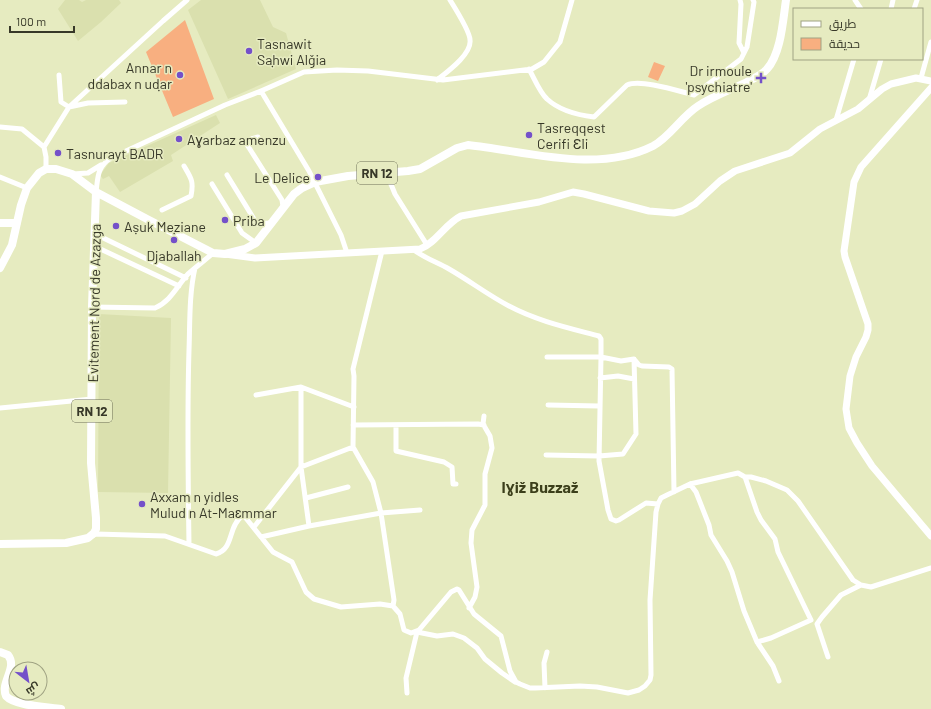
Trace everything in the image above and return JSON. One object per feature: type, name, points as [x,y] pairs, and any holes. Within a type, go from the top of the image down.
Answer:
[{"type":"main road","name":"RN 12","points":[[256,243],[283,206],[298,191],[315,182],[348,176],[420,169],[457,148],[468,145],[552,157],[589,159],[621,157],[653,146],[664,139],[684,117],[698,106],[767,70],[772,61],[781,32],[786,0]]},
{"type":"main road","points":[[0,268],[12,245],[20,205],[27,188],[38,173],[46,169],[56,169],[72,174],[96,192],[213,253],[225,254],[245,249],[256,243]]},
{"type":"main road","name":"Evitement Nord de Azazga","points":[[91,536],[97,525],[91,463],[92,307],[96,192]]},
{"type":"main road","points":[[0,223],[17,223]]},
{"type":"main road","points":[[0,544],[63,544],[91,536]]},
{"type":"main road","points":[[0,652],[8,655],[10,660],[9,669],[3,684],[3,690],[7,696],[16,701],[61,709]]},
{"type":"street","points":[[46,169],[44,146],[69,107],[151,31],[187,0]]},
{"type":"street","points":[[437,80],[458,63],[470,44],[467,30],[450,0]]},
{"type":"street","points":[[72,174],[88,173],[111,158],[225,105],[304,72],[368,70],[437,80],[458,79],[538,67],[544,62],[560,42],[572,0]]},
{"type":"street","points":[[740,0],[739,43],[744,53]]},
{"type":"street","points":[[529,69],[547,98],[562,109],[574,114],[594,117],[627,85],[632,83],[647,84],[694,95],[741,59],[746,47],[754,2],[753,0]]},
{"type":"street","points":[[921,78],[931,42]]},
{"type":"street","points":[[836,120],[854,60]]},
{"type":"street","points":[[869,101],[881,60]]},
{"type":"street","points":[[59,75],[61,102],[69,107],[88,103],[124,102]]},
{"type":"street","points":[[225,254],[255,258],[420,249],[427,245],[451,222],[461,216],[539,202],[573,192],[649,210],[674,213],[682,211],[694,204],[720,181],[732,174],[750,166],[790,153],[820,129],[858,109],[882,89],[891,84],[921,78],[931,81]]},
{"type":"street","points":[[714,81],[723,92]]},
{"type":"street","points":[[931,88],[856,174],[844,251],[866,317],[868,330],[856,357],[850,376],[846,409],[849,428],[872,466],[931,536]]},
{"type":"street","points":[[261,91],[315,182],[341,235],[347,253]]},
{"type":"street","points":[[0,126],[22,128],[44,146]]},
{"type":"street","points":[[258,138],[251,139],[246,143],[278,194],[283,206]]},
{"type":"street","points":[[96,192],[98,174],[102,165]]},
{"type":"street","points":[[162,210],[191,196],[193,188],[192,180],[184,166]]},
{"type":"street","points":[[386,172],[394,194],[427,245]]},
{"type":"street","points":[[227,175],[257,224],[270,224]]},
{"type":"street","points":[[0,177],[27,188]]},
{"type":"street","points":[[212,184],[242,233],[256,243]]},
{"type":"street","points":[[95,234],[186,278]]},
{"type":"street","points":[[94,246],[179,286]]},
{"type":"street","points":[[414,250],[431,261],[449,269],[483,292],[510,307],[555,324],[599,336],[601,339],[599,456],[609,516],[613,520],[619,520],[646,503],[658,504]]},
{"type":"street","points":[[382,251],[353,369],[353,447],[373,482],[381,513],[394,600],[393,606],[394,609],[400,614],[404,630],[437,636],[453,634],[464,638],[477,648],[485,658],[502,673],[516,682],[530,688],[580,686],[597,687],[628,693],[639,690],[650,680],[651,675],[650,600],[656,512],[658,504],[661,498],[690,484],[738,473],[744,477],[758,479],[787,490],[798,501],[853,580],[860,585],[871,586],[931,568]]},
{"type":"street","points":[[92,307],[155,308],[168,300],[186,278],[213,253]]},
{"type":"street","points":[[189,544],[187,469],[188,386],[192,290],[196,268]]},
{"type":"street","points":[[547,357],[601,357],[621,361],[634,359]]},
{"type":"street","points":[[546,455],[599,456],[623,454],[636,434],[634,359]]},
{"type":"street","points":[[634,359],[638,365],[669,367],[672,369],[674,492]]},
{"type":"street","points":[[600,378],[618,376],[634,379]]},
{"type":"street","points":[[256,395],[301,387],[354,407]]},
{"type":"street","points":[[301,387],[301,467],[309,526]]},
{"type":"street","points":[[0,408],[92,399]]},
{"type":"street","points":[[548,405],[599,406]]},
{"type":"street","points":[[469,608],[475,597],[477,587],[472,530],[485,505],[485,474],[492,448],[490,436],[484,425],[484,416]]},
{"type":"street","points":[[353,425],[484,425]]},
{"type":"street","points":[[396,425],[396,451],[444,462],[452,467],[452,481],[453,484],[456,484]]},
{"type":"street","points":[[254,527],[301,467],[353,447]]},
{"type":"street","points":[[744,477],[757,512],[775,539],[778,552],[811,620],[817,624],[828,657]]},
{"type":"street","points":[[690,484],[696,492],[711,535],[732,572],[744,611],[757,642],[773,666],[779,680]]},
{"type":"street","points":[[306,498],[348,487]]},
{"type":"street","points":[[261,537],[309,526],[381,513],[420,510]]},
{"type":"street","points":[[91,536],[96,534],[157,535],[172,538],[212,554],[216,554],[225,549],[231,538],[234,525],[241,517],[246,518],[273,552],[292,562],[306,592],[314,599],[341,607],[380,604],[393,606]]},
{"type":"street","points":[[817,624],[841,595],[860,585]]},
{"type":"street","points":[[408,693],[406,678],[417,632],[453,590],[459,590],[469,608],[480,620],[501,636],[510,671],[516,682]]},
{"type":"street","points":[[757,642],[771,638],[811,620]]},
{"type":"street","points":[[545,688],[544,664],[546,652]]},
{"type":"shaded area","points":[[65,0],[79,0],[82,2],[86,0],[119,0],[121,3],[78,41],[58,9]]},
{"type":"shaded area","name":"Tasnawit Saḥwi Alǧia","points":[[201,0],[260,0],[273,27],[286,33],[296,69],[228,99],[188,10]]},
{"type":"shaded area","name":"Aɣarbaz amenzu","points":[[216,115],[220,123],[171,155],[173,161],[120,192],[109,176],[103,179],[100,175],[109,163]]},
{"type":"shaded area","points":[[99,314],[171,318],[168,493],[98,492]]},
{"type":"green space","name":"Annar n ddabax n uḍar","points":[[185,20],[214,99],[173,117],[146,52]]},
{"type":"green space","points":[[654,62],[665,66],[658,81],[648,77]]},
{"type":"place","name":"Tasnawit Saḥwi Alǧia","points":[[249,51]]},
{"type":"place","name":"Annar n ddabax n uḍar","points":[[180,75]]},
{"type":"place","name":"Dr irmoule 'psychiatre'","points":[[761,78]]},
{"type":"place","name":"Tasreqqest Cerifi Ɛli","points":[[529,135]]},
{"type":"place","name":"Aɣarbaz amenzu","points":[[179,139]]},
{"type":"place","name":"Tasnurayt BADR","points":[[58,153]]},
{"type":"place","name":"Le Delice","points":[[318,177]]},
{"type":"place","name":"Priba","points":[[225,220]]},
{"type":"place","name":"Aṣuk Meẓiane","points":[[116,226]]},
{"type":"place","name":"Djaballah","points":[[174,240]]},
{"type":"place","name":"Axxam n yidles Mulud n At-Maɛmmar","points":[[142,504]]},
{"type":"district","name":"Iɣiž Buzzaž","points":[[540,486]]}]
